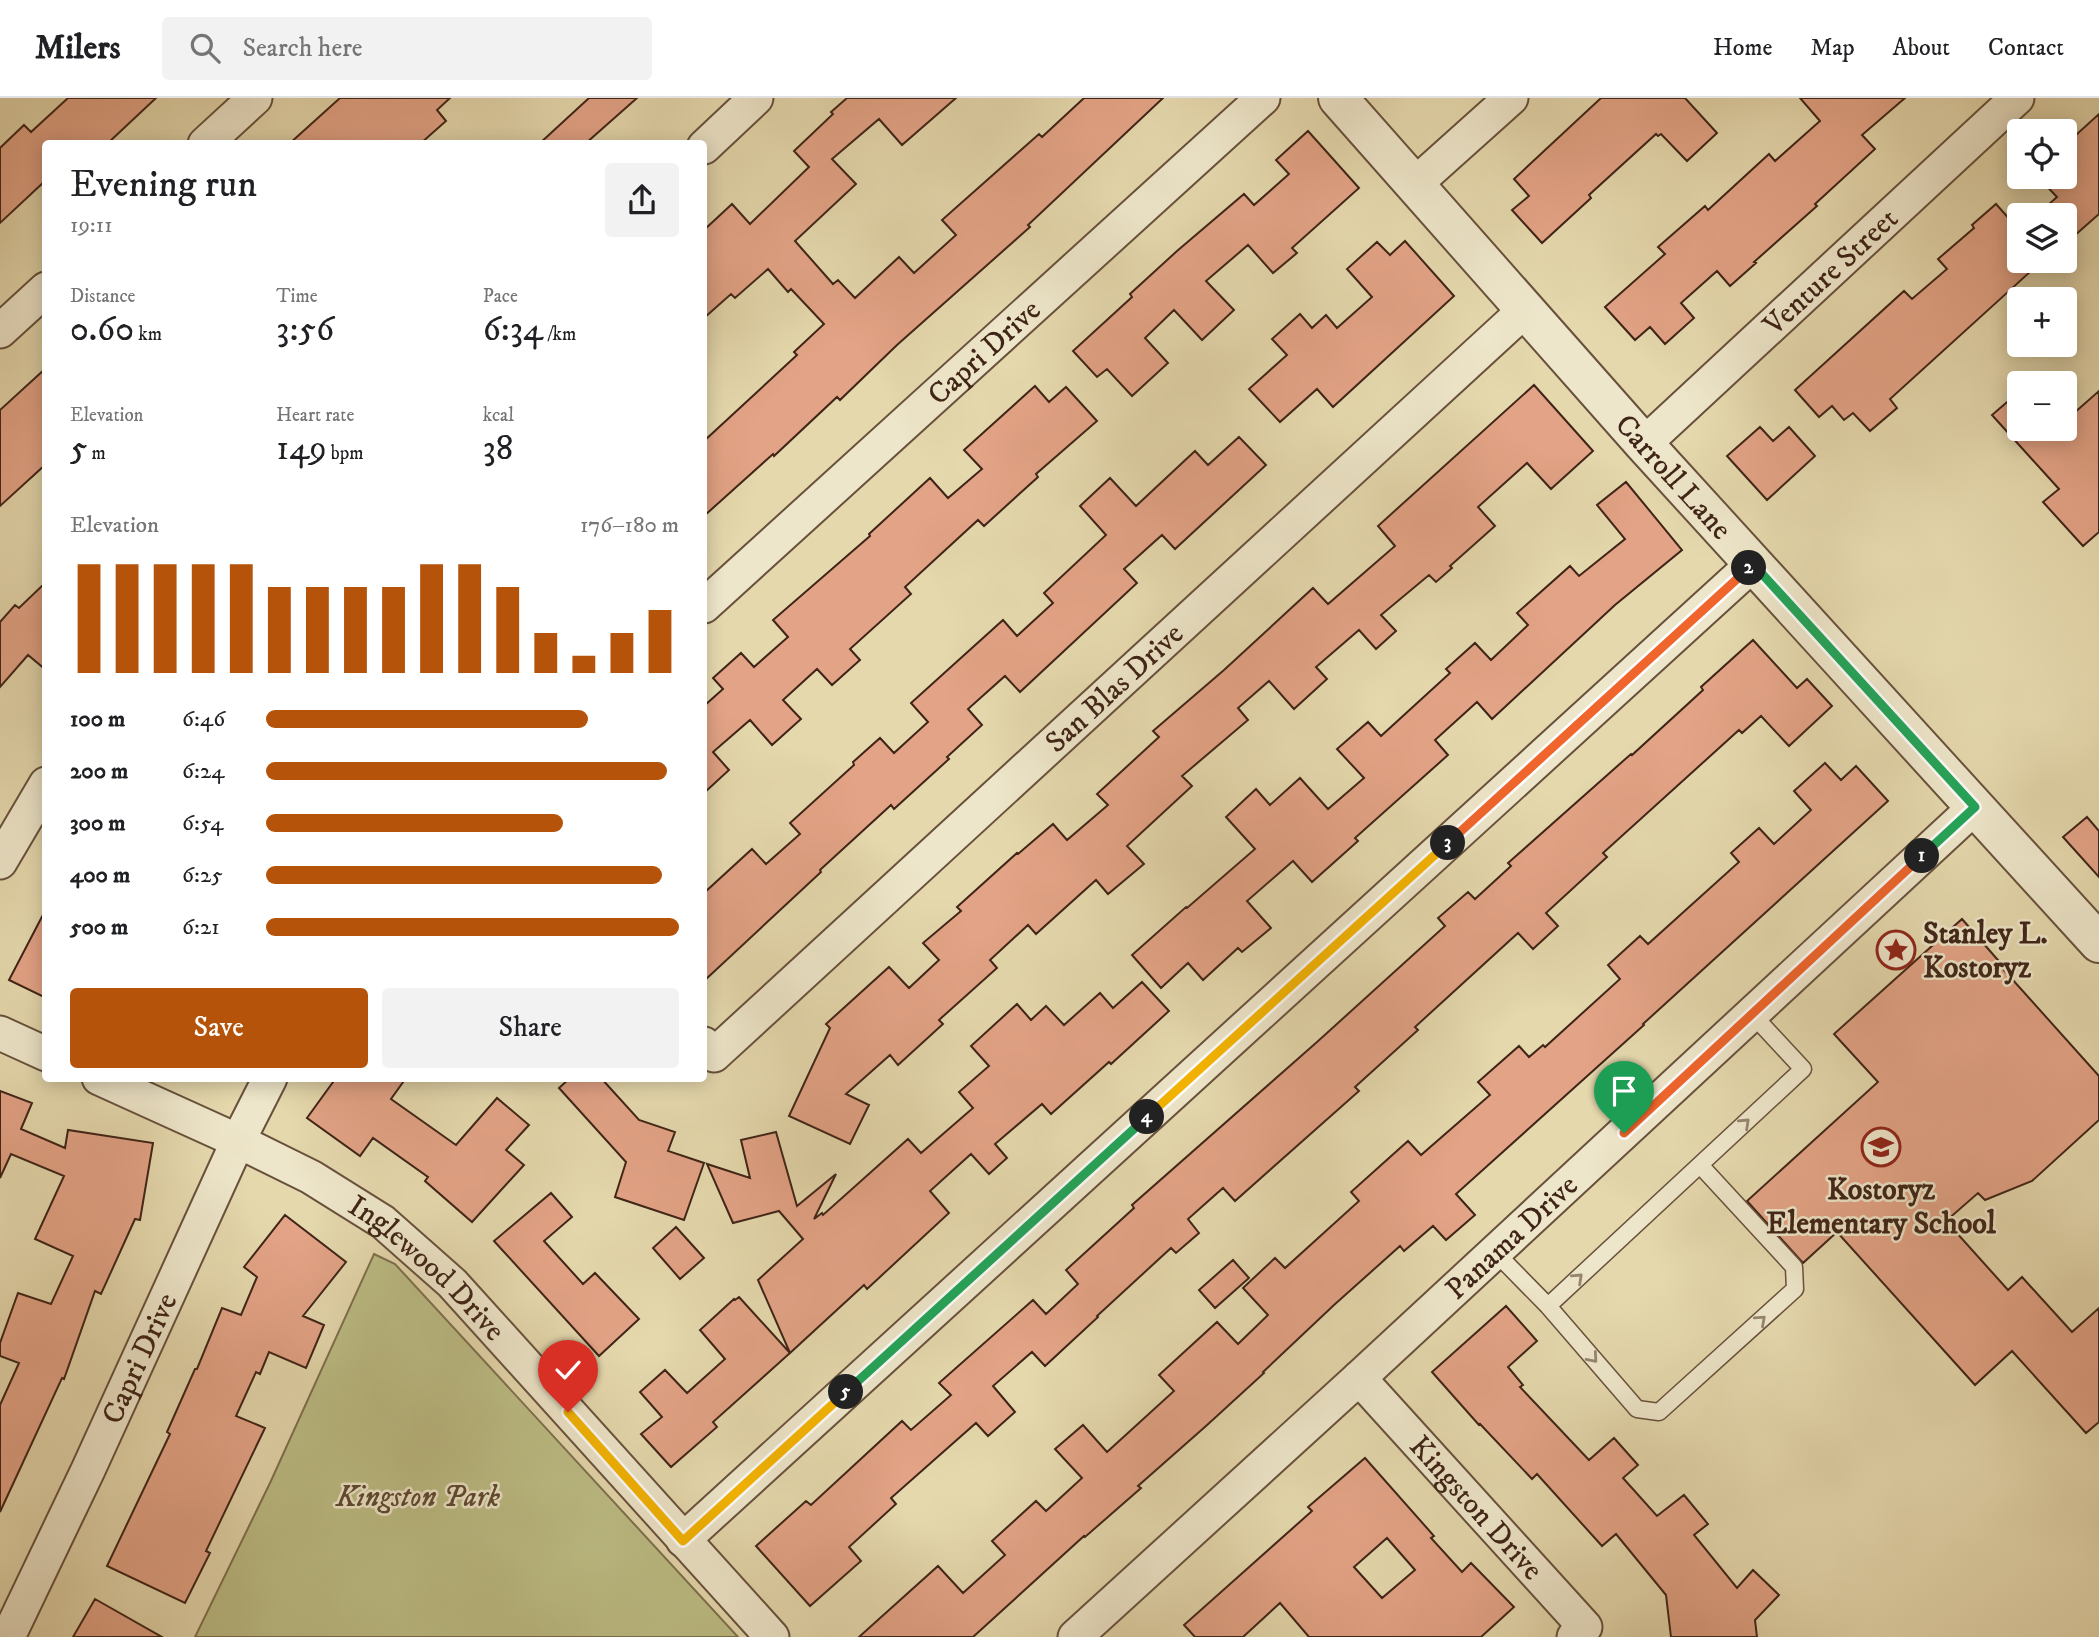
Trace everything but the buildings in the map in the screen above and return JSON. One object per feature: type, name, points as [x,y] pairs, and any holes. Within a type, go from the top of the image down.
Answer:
[{"type":"street","points":[[209,140],[255,98]]},
{"type":"street","points":[[707,144],[756,98]]},
{"type":"street","name":"Capri Drive","points":[[707,603],[1263,98]]},
{"type":"street","name":"Carroll Lane","points":[[1338,98],[1644,444],[2099,943]]},
{"type":"street","points":[[1414,184],[1511,98]]},
{"type":"street","name":"Venture Street","points":[[1644,444],[2017,98]]},
{"type":"street","points":[[0,331],[42,293]]},
{"type":"street","name":"San Blas Drive","points":[[707,1048],[713,1055],[1525,310]]},
{"type":"street","points":[[683,1541],[1753,564]]},
{"type":"street","points":[[0,862],[42,791]]},
{"type":"street","name":"Panama Drive","points":[[1075,1637],[1359,1378],[1975,807]]},
{"type":"street","points":[[0,1033],[42,1052]]},
{"type":"street","name":"Inglewood Drive","points":[[108,1082],[311,1177],[383,1222],[452,1283],[772,1637]]},
{"type":"street","name":"Capri Drive","points":[[8,1637],[88,1470],[238,1141],[268,1082]]},
{"type":"street","name":"Kingston Drive","points":[[1359,1378],[1585,1627],[1574,1637]]},
{"type":"lane","points":[[1548,1306],[1803,1069],[1752,1014]]},
{"type":"lane","points":[[1495,1252],[1548,1306],[1637,1409],[1659,1412],[1795,1289],[1794,1267],[1700,1165]]},
{"type":"green space","name":"Kingston Park","points":[[374,1254],[395,1264],[738,1637],[195,1637],[270,1483]]},
{"type":"place","name":"Stanley L. Kostoryz","points":[[1896,950]]},
{"type":"place","name":"Kostoryz Elementary School","points":[[1881,1147]]},
{"type":"route","points":[[568,1412],[683,1541],[1753,564],[1975,807],[1624,1133]]}]
